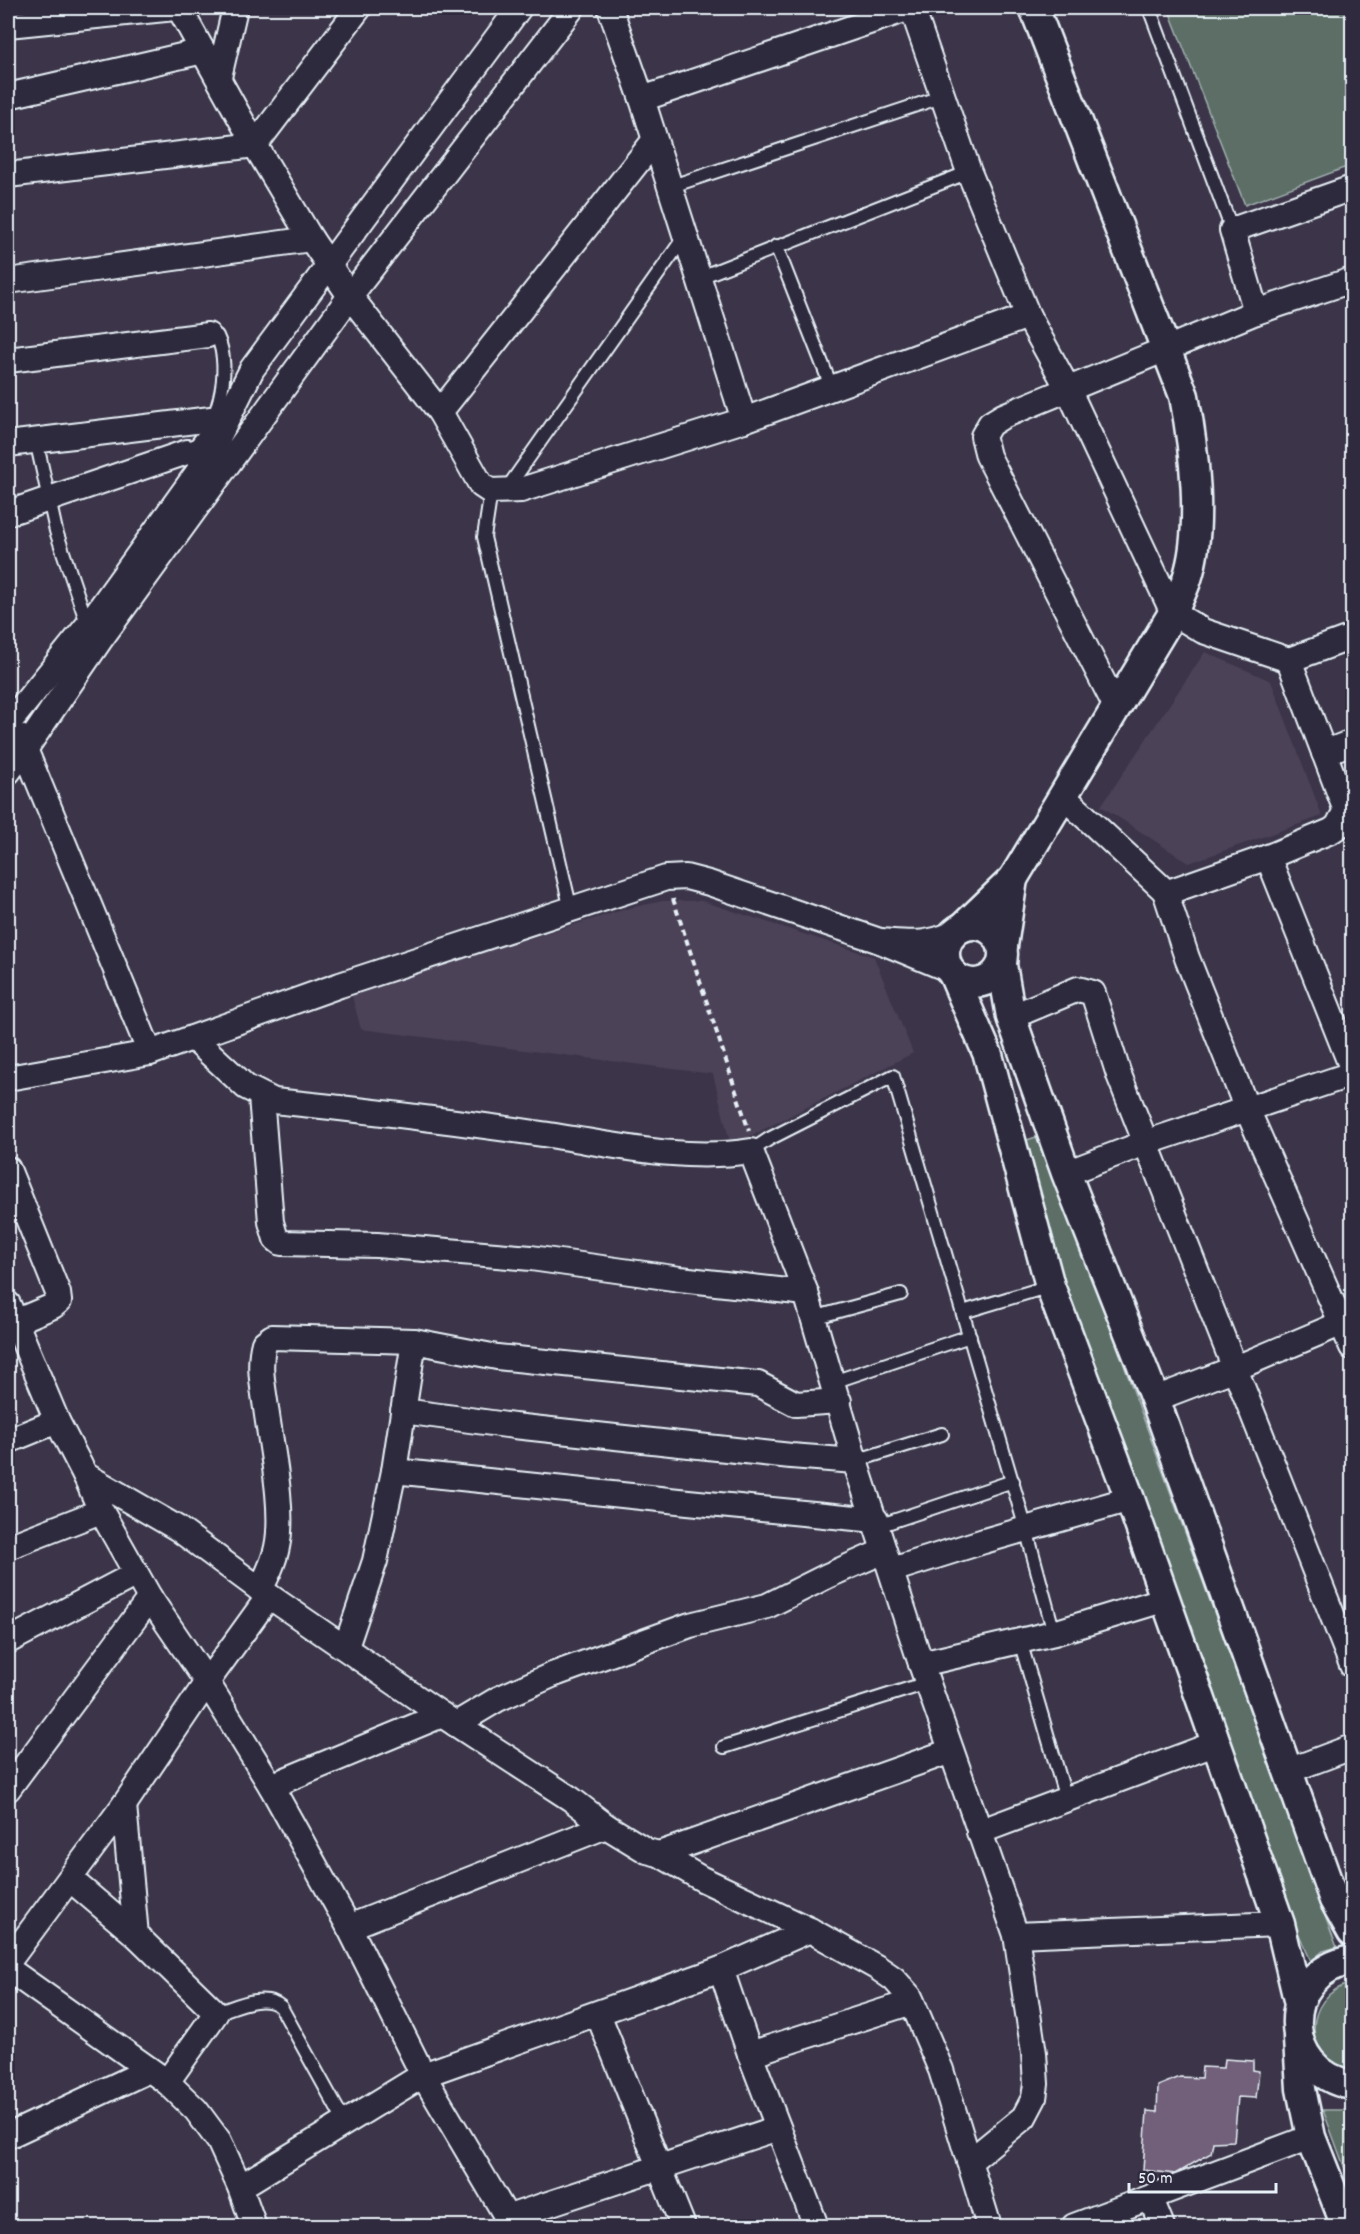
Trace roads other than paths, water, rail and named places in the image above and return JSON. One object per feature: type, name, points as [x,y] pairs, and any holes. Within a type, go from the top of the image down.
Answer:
[{"type":"street","points":[[8,25],[175,8]]},
{"type":"street","points":[[179,8],[310,239],[350,296],[440,412],[481,484],[498,491],[521,490],[744,420],[831,386],[938,350],[1028,316]]},
{"type":"street","points":[[219,77],[234,8]]},
{"type":"street","points":[[8,175],[255,145],[359,8]]},
{"type":"street","points":[[8,772],[26,748],[94,633],[208,458],[252,369],[519,8]]},
{"type":"street","points":[[150,1053],[26,748],[9,718],[94,633],[572,8]]},
{"type":"street","points":[[610,8],[642,99],[744,420]]},
{"type":"street","points":[[642,99],[911,8],[969,172],[1028,316],[1068,389],[1173,613],[1203,631],[1289,660],[1353,637]]},
{"type":"street","points":[[1034,8],[1184,396],[1192,436],[1195,477],[1194,542],[1187,578],[1173,613],[1013,879],[959,930],[946,948],[945,958],[988,1055],[1050,1286],[1130,1499],[1280,1924],[1299,2004]]},
{"type":"street","points":[[8,96],[203,51]]},
{"type":"street","points":[[440,412],[654,141]]},
{"type":"street","points":[[1256,312],[1232,230],[1353,188]]},
{"type":"street","points":[[8,281],[310,239]]},
{"type":"street","points":[[1116,707],[984,446],[983,436],[990,424],[1003,416],[1256,312],[1353,280]]},
{"type":"street","points":[[8,360],[208,335]]},
{"type":"street","points":[[8,444],[212,419]]},
{"type":"street","points":[[8,513],[187,452]]},
{"type":"street","points":[[1165,891],[1171,891],[1268,856],[1331,831],[1350,816],[1289,660]]},
{"type":"street","points":[[1324,753],[1353,742]]},
{"type":"street","points":[[1062,795],[1165,891],[1187,957],[1247,1108],[1348,1320],[1353,1347]]},
{"type":"street","points":[[1268,856],[1353,1068]]},
{"type":"street","points":[[8,1078],[150,1053],[340,985],[666,878],[686,878],[709,883],[879,941],[952,972],[970,983],[979,983],[996,974],[1002,956],[1013,879]]},
{"type":"street","points":[[879,941],[924,944],[937,941],[959,930],[982,926],[991,930],[998,937],[1011,1017],[1066,1173],[1155,1399],[1288,1771],[1344,1897],[1353,1932]]},
{"type":"street","points":[[1011,1017],[1078,989],[1093,993],[1119,1074],[1145,1143],[1353,1665]]},
{"type":"street","points":[[193,1038],[246,1087],[274,1101],[544,1134],[614,1147],[702,1155],[751,1151],[806,1293],[855,1461],[877,1523],[924,1674],[1016,1935],[1034,2053],[1036,2084],[1034,2098],[1024,2117],[969,2162]]},
{"type":"street","points":[[1066,1173],[1145,1143],[1353,1074]]},
{"type":"street","points":[[261,1096],[271,1222],[276,1239],[281,1242],[377,1245],[531,1258],[680,1279],[806,1293]]},
{"type":"street","points":[[8,1169],[58,1293],[58,1301],[53,1306],[10,1317],[57,1421],[101,1511],[150,1598],[207,1682],[271,1786],[349,1927],[423,2075],[507,2224],[660,2167],[778,2128]]},
{"type":"street","points":[[1155,1399],[1236,1368],[1348,1320]]},
{"type":"street","points":[[8,1962],[124,1805],[264,1593],[278,1545],[277,1487],[261,1372],[262,1351],[266,1341],[272,1337],[340,1337],[414,1341],[497,1357],[758,1384],[796,1404],[836,1392]]},
{"type":"street","points":[[346,1647],[375,1561],[394,1471],[414,1341]]},
{"type":"street","points":[[403,1411],[514,1426],[855,1461]]},
{"type":"street","points":[[8,1441],[57,1421]]},
{"type":"street","points":[[394,1471],[877,1523]]},
{"type":"street","points":[[85,1475],[177,1528],[264,1593],[449,1719],[572,1799],[606,1826],[647,1851],[659,1854],[702,1879],[810,1930],[894,1979],[912,2002],[941,2070],[989,2226]]},
{"type":"street","points":[[271,1786],[449,1719],[552,1675],[690,1625],[767,1606],[827,1576],[1026,1528],[1130,1499]]},
{"type":"street","points":[[8,1547],[101,1511]]},
{"type":"street","points":[[8,1641],[136,1574]]},
{"type":"street","points":[[8,1789],[150,1598]]},
{"type":"street","points":[[924,1674],[1020,1641],[1166,1599]]},
{"type":"street","points":[[979,1832],[1217,1743]]},
{"type":"street","points":[[1288,1771],[1353,1747]]},
{"type":"street","points":[[659,1854],[951,1751]]},
{"type":"street","points":[[124,1805],[136,1935]]},
{"type":"street","points":[[349,1927],[606,1826]]},
{"type":"street","points":[[8,2136],[158,2076],[216,2013],[136,1935],[70,1879]]},
{"type":"street","points":[[1016,1935],[1280,1924]]},
{"type":"street","points":[[240,2187],[423,2075],[721,1970],[810,1930]]},
{"type":"street","points":[[1346,2226],[1311,2137],[1301,2089],[1296,2021],[1299,2004],[1306,1988],[1318,1975],[1333,1965],[1353,1960]]},
{"type":"street","points":[[8,1969],[158,2076],[196,2110],[219,2141],[240,2187],[254,2226]]},
{"type":"street","points":[[721,1970],[750,2054],[816,2226]]},
{"type":"street","points":[[750,2054],[912,2002]]},
{"type":"street","points":[[598,2014],[683,2226]]},
{"type":"street","points":[[1298,2039],[1306,2058],[1321,2073],[1339,2083],[1353,2085]]},
{"type":"street","points":[[1074,2226],[1311,2137]]},
{"type":"street","points":[[1151,2199],[1162,2226]]},
{"type":"lane","points":[[1149,8],[1232,230]]},
{"type":"lane","points":[[669,187],[941,97]]},
{"type":"lane","points":[[698,278],[969,172]]},
{"type":"lane","points":[[571,910],[484,537],[498,491],[685,237]]},
{"type":"lane","points":[[776,246],[831,386]]},
{"type":"lane","points":[[187,452],[201,440],[219,403],[223,358],[217,336],[208,335]]},
{"type":"lane","points":[[36,440],[56,531],[94,633]]},
{"type":"lane","points":[[751,1151],[769,1139],[893,1076],[1013,1481],[1054,1633]]},
{"type":"lane","points":[[963,1312],[1050,1286]]},
{"type":"lane","points":[[813,1318],[901,1293]]},
{"type":"lane","points":[[836,1392],[970,1336]]},
{"type":"lane","points":[[855,1461],[942,1434]]},
{"type":"lane","points":[[877,1523],[1013,1481]]},
{"type":"lane","points":[[1020,1641],[1066,1799]]},
{"type":"lane","points":[[724,1746],[924,1674]]},
{"type":"lane","points":[[216,2013],[252,2001],[265,2000],[277,2003],[345,2123]]}]
